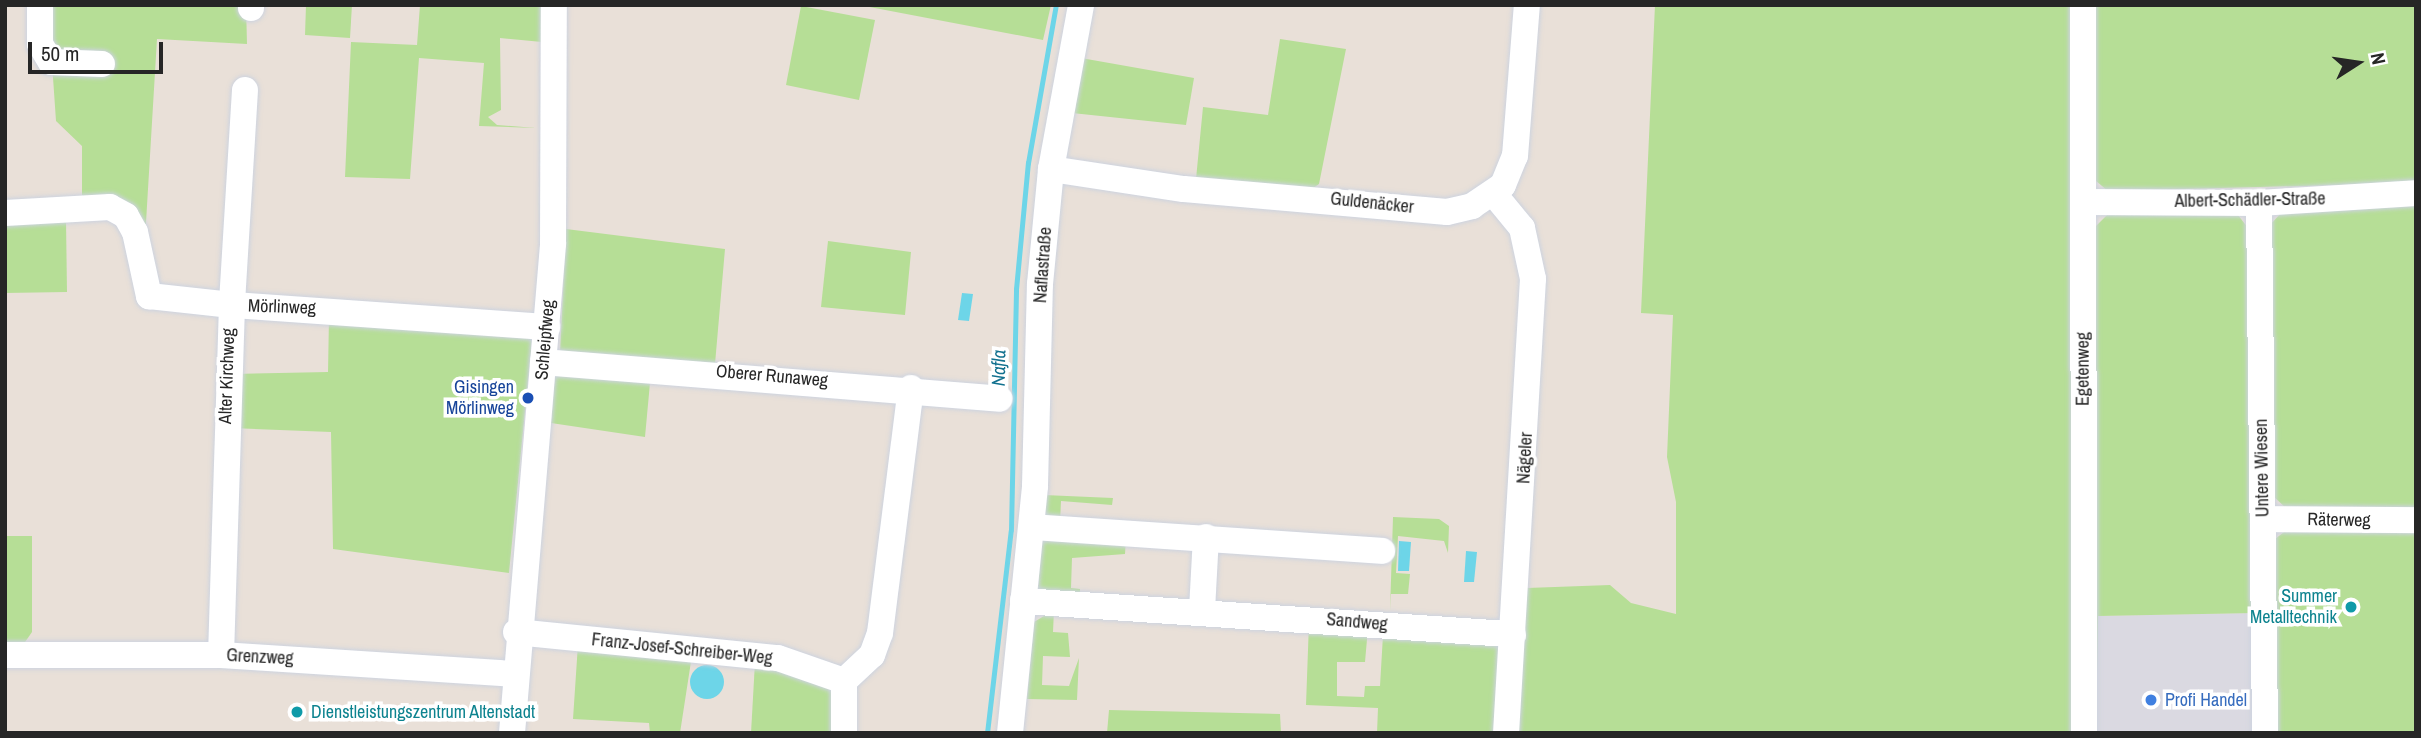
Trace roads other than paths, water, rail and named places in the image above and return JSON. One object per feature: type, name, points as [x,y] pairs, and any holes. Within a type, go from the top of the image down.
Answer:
[{"type":"street","points":[[40,5],[40,44],[51,62],[102,64]]},
{"type":"street","name":"Schleipfweg","points":[[512,733],[516,632],[544,362],[554,222],[554,5]]},
{"type":"street","name":"Naflastraße","points":[[1010,733],[1032,527],[1040,284],[1051,169],[1081,5]]},
{"type":"street","points":[[1494,194],[1515,156],[1527,5]]},
{"type":"street","name":"Egetenweg","points":[[2084,5],[2084,733]]},
{"type":"street","name":"Mörlinweg","points":[[246,90],[232,305],[547,327]]},
{"type":"street","name":"Guldenäcker","points":[[1051,169],[1164,187],[1447,212],[1494,194]]},
{"type":"street","name":"Albert-Schädler-Straße","points":[[2084,202],[2259,203],[2416,193]]},
{"type":"street","name":"Nägeler","points":[[1494,194],[1522,228],[1533,279],[1506,733]]},
{"type":"street","name":"Untere Wiesen","points":[[2259,203],[2265,733]]},
{"type":"street","name":"Alter Kirchweg","points":[[5,213],[110,207],[126,216],[135,232],[149,296],[232,305],[221,655]]},
{"type":"street","name":"Oberer Runaweg","points":[[544,362],[911,388],[1000,399]]},
{"type":"street","points":[[844,733],[844,681],[872,655],[880,633],[911,388]]},
{"type":"street","name":"Räterweg","points":[[2263,519],[2416,520]]},
{"type":"street","points":[[1032,527],[1382,551]]},
{"type":"street","points":[[1202,610],[1206,537]]},
{"type":"street","name":"Sandweg","points":[[1023,601],[1202,610],[1513,634]]},
{"type":"street","name":"Franz-Josef-Schreiber-Weg","points":[[516,632],[778,658],[844,681]]},
{"type":"street","name":"Grenzweg","points":[[5,655],[221,655],[514,674]]},
{"type":"water","points":[[962,293],[973,294],[969,321],[958,320]]},
{"type":"water","points":[[1399,541],[1411,542],[1409,571],[1398,571]]},
{"type":"water","points":[[1466,551],[1477,552],[1474,582],[1464,582]]},
{"type":"water","points":[[707,665],[719,670],[724,682],[719,694],[707,699],[695,694],[690,682],[695,670]]},
{"type":"waterway","name":"Nafla","points":[[987,733],[1011,530],[1016,289],[1028,163],[1056,5]]},
{"type":"place","name":"Gisingen Mörlinweg","points":[[528,398]]},
{"type":"place","name":"Summer Metalltechnik","points":[[2351,607]]},
{"type":"place","name":"Profi Handel","points":[[2151,700]]},
{"type":"place","name":"Dienstleistungszentrum Altenstadt","points":[[297,712]]}]
